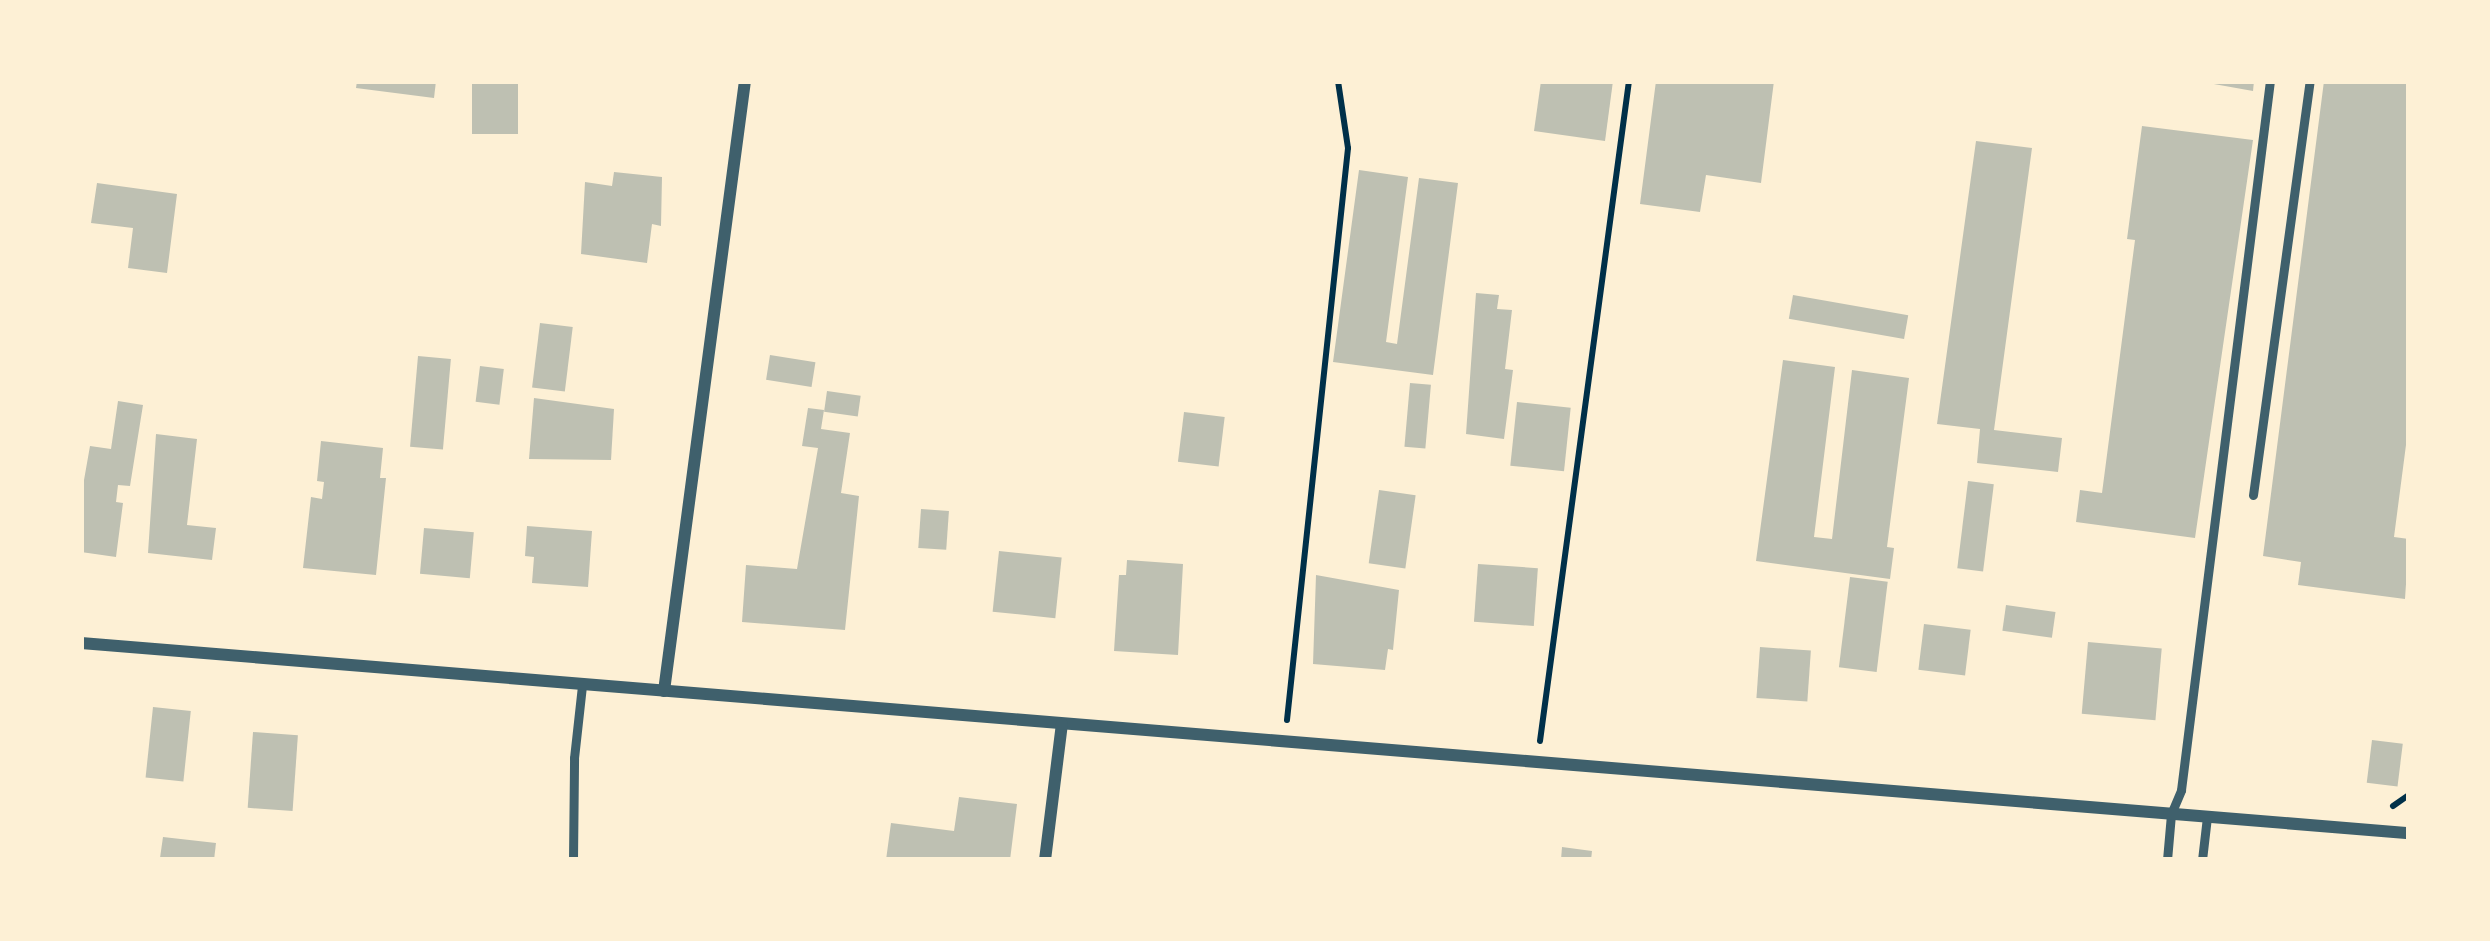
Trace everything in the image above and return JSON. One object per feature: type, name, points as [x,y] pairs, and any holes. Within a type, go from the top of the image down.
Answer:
[{"type":"street","points":[[664,691],[745,81]]},
{"type":"street","points":[[81,644],[2409,833]]},
{"type":"street","points":[[1045,860],[1062,724]]},
{"type":"lane","points":[[2167,860],[2171,814],[2181,790],[2270,81]]},
{"type":"lane","points":[[2253,494],[2310,81]]},
{"type":"lane","points":[[573,860],[574,758],[582,685]]},
{"type":"lane","points":[[2202,860],[2207,817]]},
{"type":"path","points":[[1285,742],[1348,148],[1338,81]]},
{"type":"path","points":[[1537,763],[1629,81]]},
{"type":"building","points":[[357,81],[436,81],[434,98],[356,88]]},
{"type":"building","points":[[472,81],[518,81],[518,134],[472,134]]},
{"type":"building","points":[[1541,81],[1613,81],[1605,141],[1534,131]]},
{"type":"building","points":[[1656,81],[1774,81],[1761,183],[1706,175],[1700,212],[1640,204]]},
{"type":"building","points":[[2197,81],[2254,81],[2253,91]]},
{"type":"building","points":[[2324,81],[2409,81],[2409,422],[2394,537],[2409,539],[2405,599],[2298,585],[2301,562],[2263,556]]},
{"type":"building","points":[[2142,126],[2253,140],[2195,538],[2076,522],[2080,490],[2102,493],[2135,240],[2127,239]]},
{"type":"building","points":[[1976,141],[2032,148],[1994,430],[2062,438],[2058,472],[1977,463],[1980,429],[1937,424]]},
{"type":"building","points":[[1359,170],[1408,177],[1386,342],[1397,344],[1419,178],[1458,183],[1433,375],[1333,362]]},
{"type":"building","points":[[614,172],[662,177],[661,226],[652,224],[647,263],[581,254],[585,182],[612,186]]},
{"type":"building","points":[[97,183],[177,194],[167,273],[128,268],[133,228],[91,223]]},
{"type":"building","points":[[1476,293],[1499,295],[1497,309],[1512,310],[1505,369],[1513,370],[1504,439],[1466,434]]},
{"type":"building","points":[[1793,295],[1908,315],[1904,339],[1789,319]]},
{"type":"building","points":[[540,323],[573,327],[565,392],[532,388]]},
{"type":"building","points":[[770,355],[815,362],[812,387],[766,380]]},
{"type":"building","points":[[418,356],[451,359],[443,450],[410,447]]},
{"type":"building","points":[[1783,360],[1835,367],[1814,537],[1832,539],[1852,370],[1909,378],[1887,547],[1894,548],[1890,579],[1756,561]]},
{"type":"building","points":[[480,366],[504,369],[499,405],[476,402]]},
{"type":"building","points":[[1410,383],[1431,385],[1425,449],[1404,447]]},
{"type":"building","points":[[827,391],[861,396],[858,417],[824,412]]},
{"type":"building","points":[[534,398],[614,409],[611,460],[529,459]]},
{"type":"building","points":[[118,401],[143,405],[130,486],[118,485],[116,502],[123,503],[116,557],[81,552],[81,497],[90,446],[111,449]]},
{"type":"building","points":[[1517,402],[1571,408],[1564,471],[1510,466]]},
{"type":"building","points":[[808,408],[824,410],[821,429],[850,433],[841,493],[859,496],[845,630],[742,622],[746,565],[797,569],[818,448],[802,446]]},
{"type":"building","points":[[1184,412],[1225,417],[1219,467],[1178,462]]},
{"type":"building","points":[[156,434],[197,439],[187,525],[216,528],[212,560],[148,553]]},
{"type":"building","points":[[321,441],[383,448],[380,478],[386,478],[376,575],[303,568],[311,497],[322,499],[324,482],[317,481]]},
{"type":"building","points":[[1968,481],[1994,484],[1983,572],[1957,568]]},
{"type":"building","points":[[1379,490],[1416,495],[1405,568],[1369,563]]},
{"type":"building","points":[[921,509],[949,511],[946,550],[918,548]]},
{"type":"building","points":[[527,526],[592,531],[588,587],[532,583],[534,557],[525,556]]},
{"type":"building","points":[[424,528],[474,532],[470,578],[420,574]]},
{"type":"building","points":[[999,551],[1062,558],[1055,618],[993,612]]},
{"type":"building","points":[[1127,560],[1183,564],[1178,655],[1114,651],[1119,575],[1126,575]]},
{"type":"building","points":[[1478,564],[1538,568],[1534,626],[1474,622]]},
{"type":"building","points":[[1316,575],[1399,590],[1393,650],[1388,649],[1385,670],[1313,664]]},
{"type":"building","points":[[1850,577],[1888,582],[1877,672],[1839,667]]},
{"type":"building","points":[[2006,605],[2056,612],[2052,638],[2002,631]]},
{"type":"building","points":[[1924,624],[1971,630],[1965,675],[1918,670]]},
{"type":"building","points":[[2088,642],[2162,648],[2155,720],[2082,714]]},
{"type":"building","points":[[1760,647],[1811,651],[1807,701],[1756,698]]},
{"type":"building","points":[[153,707],[191,711],[183,782],[146,778]]},
{"type":"building","points":[[253,732],[298,735],[293,811],[248,808]]},
{"type":"building","points":[[2372,740],[2403,744],[2398,786],[2367,783]]},
{"type":"building","points":[[959,797],[1017,804],[1010,860],[886,860],[891,823],[954,831]]},
{"type":"building","points":[[163,837],[216,843],[214,860],[160,858]]},
{"type":"building","points":[[1562,847],[1592,851],[1591,860],[1561,860]]}]
